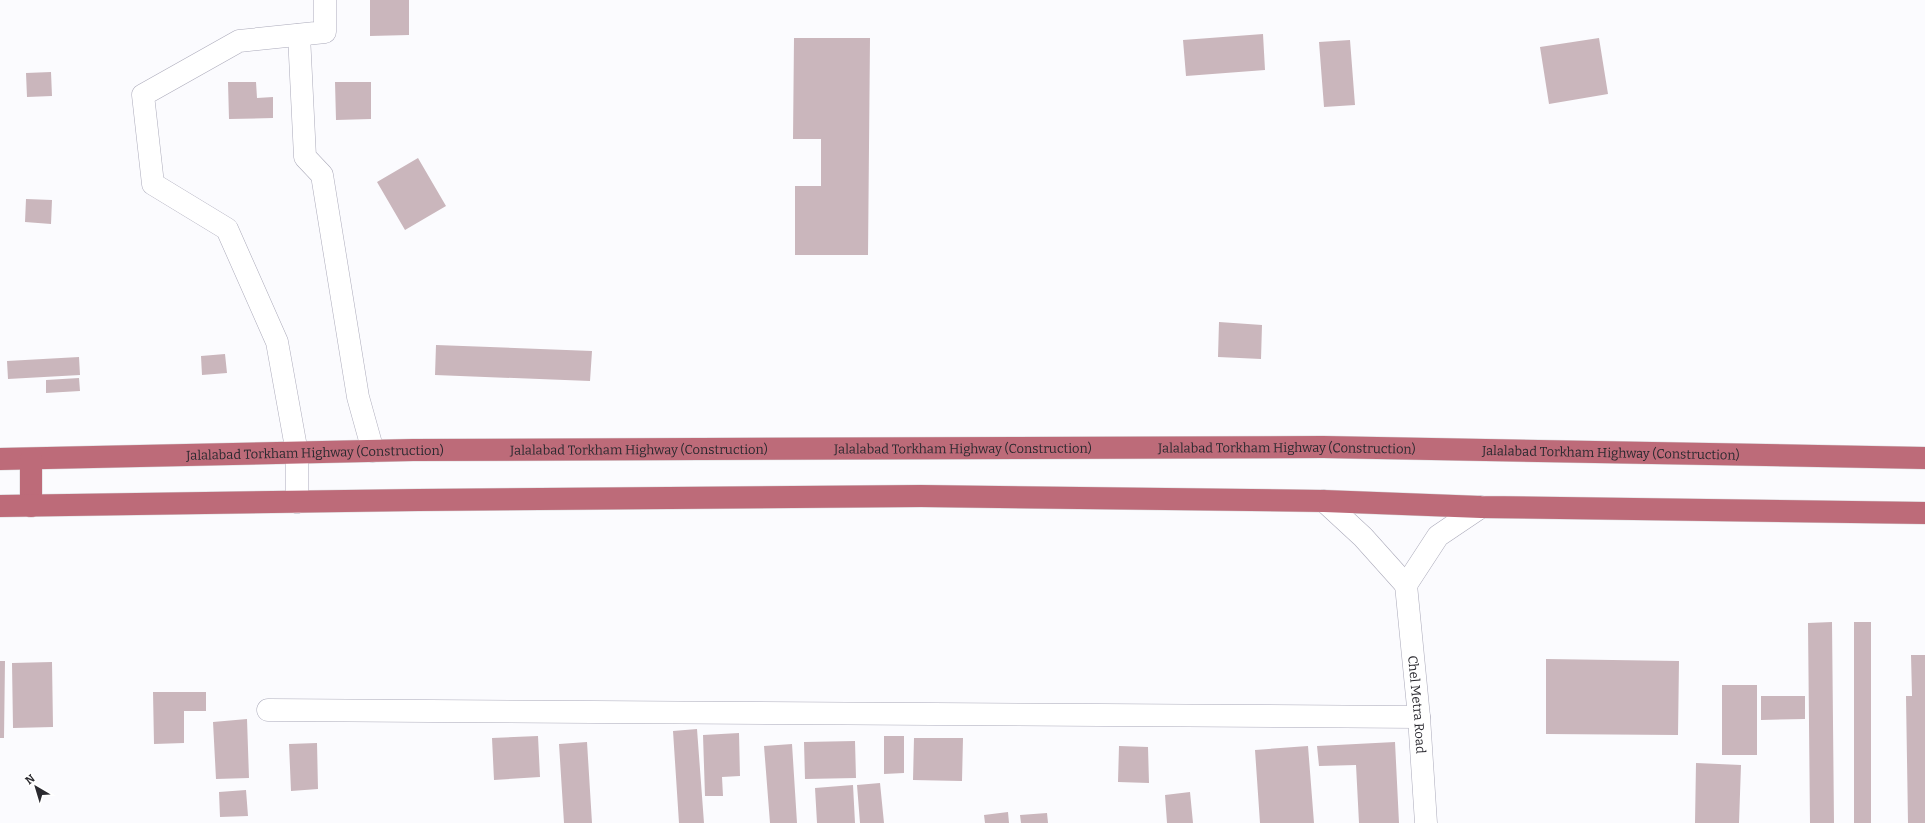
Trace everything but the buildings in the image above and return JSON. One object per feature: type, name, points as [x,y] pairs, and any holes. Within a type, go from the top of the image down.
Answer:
[{"type":"highway","name":"Jalalabad Torkham Highway (Construction)","points":[[0,459],[373,451],[1323,447],[1925,458]]},
{"type":"highway","points":[[31,459],[31,506]]},
{"type":"highway","points":[[0,506],[921,496],[1324,501],[1481,507],[1925,513]]},
{"type":"street","points":[[297,502],[296,453],[277,342],[226,229],[153,184],[143,95],[239,41],[325,32],[324,0]]},
{"type":"street","points":[[299,35],[305,156],[322,175],[358,397],[373,451]]},
{"type":"street","points":[[1324,501],[1363,537],[1406,585],[1438,536],[1481,507]]},
{"type":"street","name":"Chel Metra Road","points":[[1406,585],[1419,717],[1426,823]]},
{"type":"street","points":[[268,710],[1419,717]]}]
